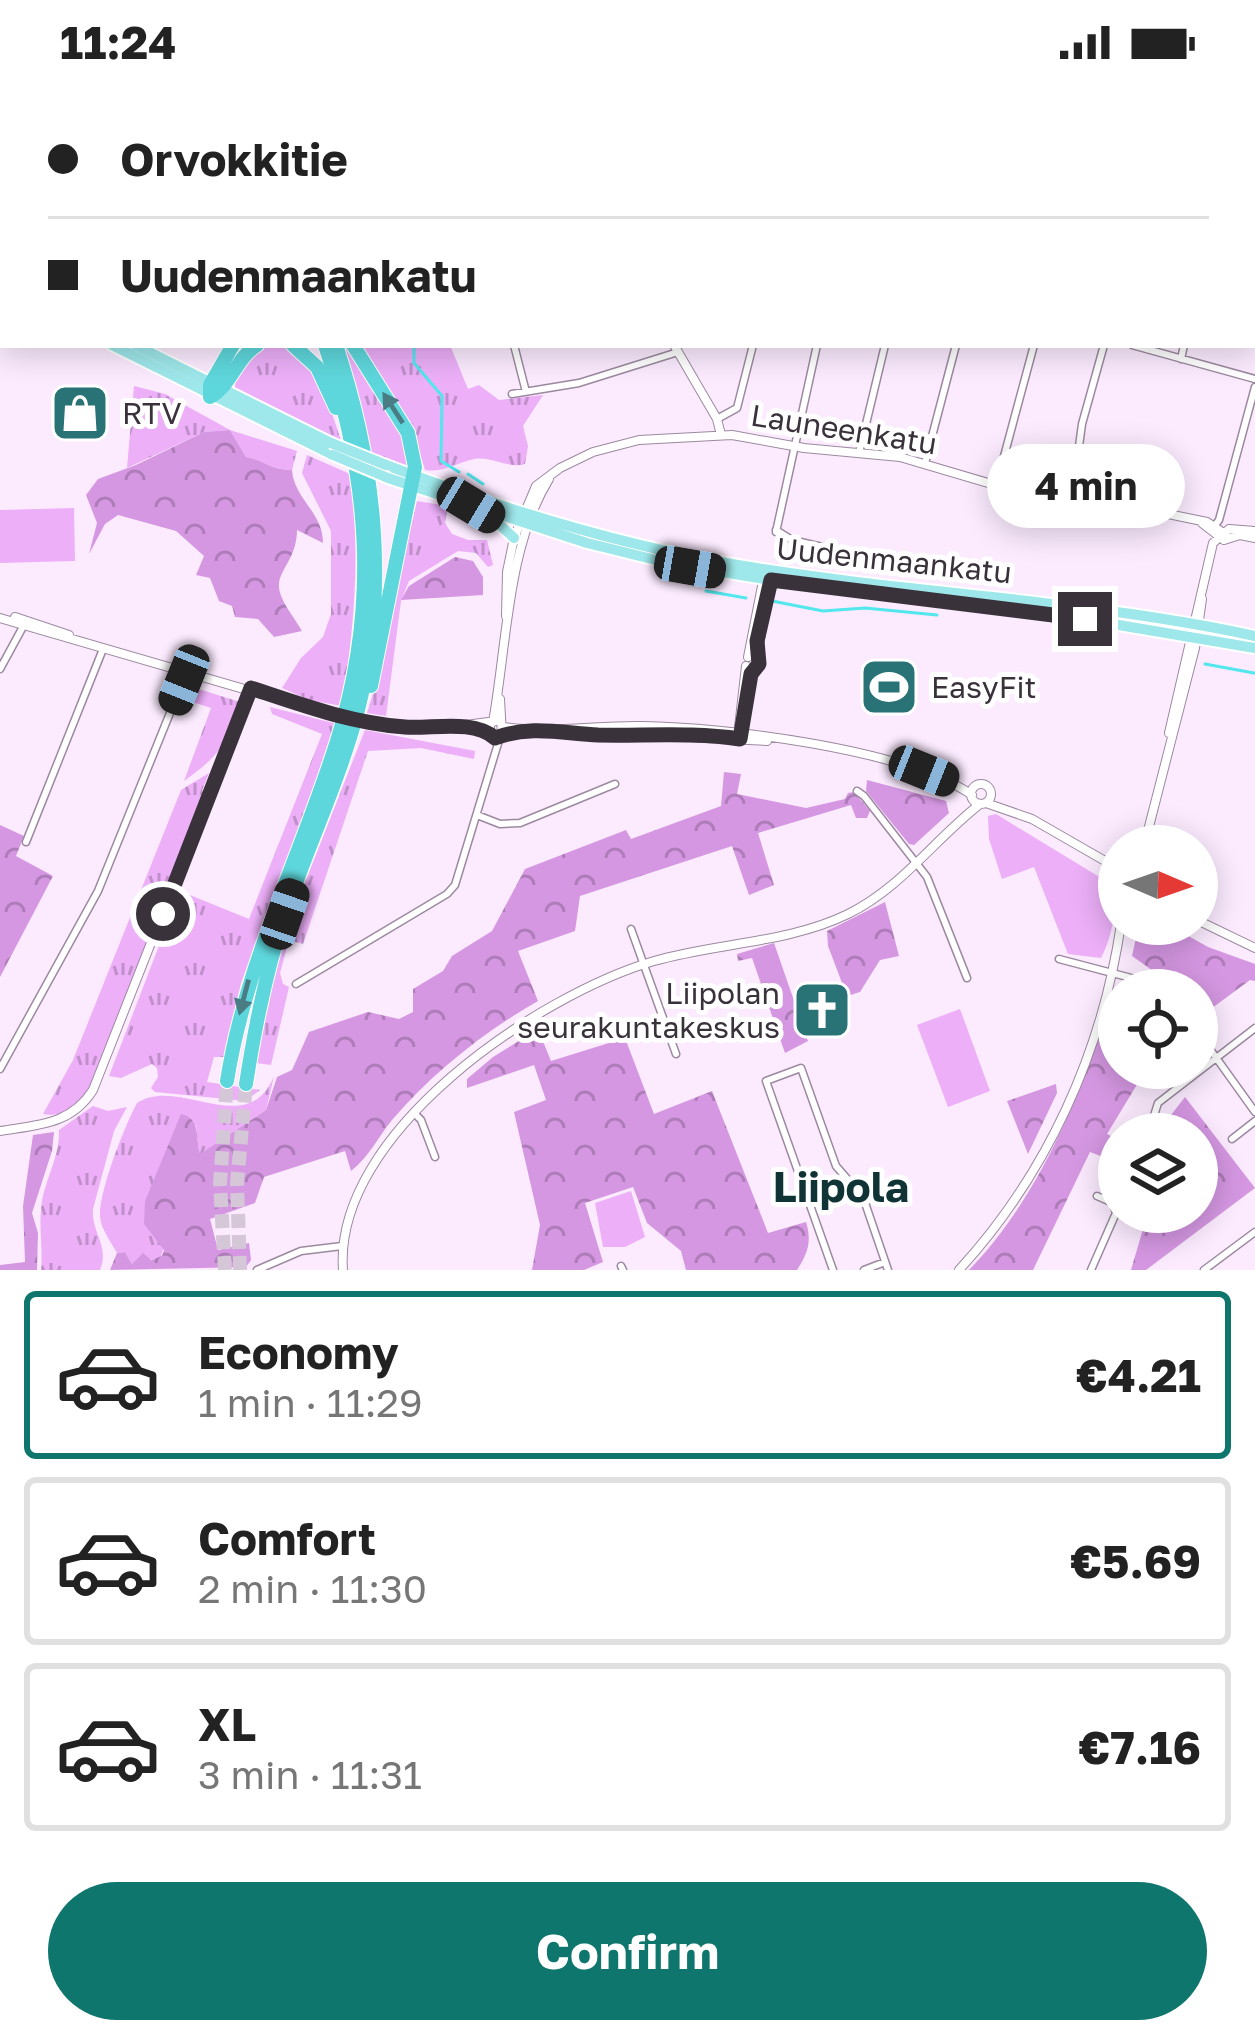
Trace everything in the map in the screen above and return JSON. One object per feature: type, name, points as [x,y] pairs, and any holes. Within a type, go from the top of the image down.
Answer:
[{"type":"highway","points":[[214,391],[232,348]]},
{"type":"highway","points":[[214,391],[254,348]]},
{"type":"highway","points":[[296,348],[317,367],[333,401],[356,477],[365,538]]},
{"type":"highway","points":[[227,1081],[253,967],[329,765],[351,688],[364,600],[365,538],[355,450],[326,348]]},
{"type":"highway","points":[[246,1084],[271,960],[356,718],[375,596],[369,469],[337,348]]},
{"type":"highway","points":[[310,847],[375,675],[395,554],[414,481],[408,434],[355,348]]},
{"type":"main road","name":"Uudenmaankatu","points":[[119,348],[332,449],[618,551],[766,581],[1028,599],[1195,630],[1255,636]]},
{"type":"main road","name":"Uudenmaankatu","points":[[140,348],[214,391]]},
{"type":"main road","name":"Uudenmaankatu","points":[[414,481],[471,505],[527,518]]},
{"type":"main road","points":[[471,505],[506,527],[514,538]]},
{"type":"main road","name":"Uudenmaankatu","points":[[1195,630],[1255,648]]},
{"type":"street","points":[[515,348],[526,392]]},
{"type":"street","points":[[512,394],[579,382],[673,348]]},
{"type":"street","points":[[677,348],[717,419],[721,435]]},
{"type":"street","points":[[717,419],[737,408],[752,348]]},
{"type":"street","points":[[816,348],[776,531],[792,541],[848,553]]},
{"type":"street","points":[[859,453],[884,348]]},
{"type":"street","points":[[925,463],[955,348]]},
{"type":"street","points":[[996,486],[1033,348]]},
{"type":"street","points":[[1072,498],[1082,424],[1103,348]]},
{"type":"street","points":[[1143,348],[1255,383],[1169,723],[1149,825]]},
{"type":"street","points":[[1181,358],[1183,348]]},
{"type":"street","name":"Launeenkatu","points":[[527,518],[536,486],[615,444],[721,435],[925,463],[996,486],[1201,522],[1218,533],[1255,534]]},
{"type":"street","points":[[296,983],[448,894],[462,872],[492,763],[507,572],[514,538],[527,518]]},
{"type":"street","points":[[506,616],[527,518]]},
{"type":"street","points":[[740,735],[766,581]]},
{"type":"street","points":[[0,616],[330,714],[375,723],[566,729],[594,735],[740,735],[885,761],[954,783],[1098,858]]},
{"type":"street","points":[[0,669],[26,623]]},
{"type":"street","points":[[26,842],[103,649]]},
{"type":"street","points":[[0,1069],[98,891],[187,671]]},
{"type":"street","points":[[0,1131],[62,1120],[81,1107],[93,1090],[251,688]]},
{"type":"street","points":[[477,815],[500,824],[520,823],[615,784]]},
{"type":"street","points":[[343,1270],[342,1246],[369,1172],[456,1072],[521,1022],[598,981],[643,964],[833,920],[876,898],[917,865],[963,819],[986,785],[1004,806]]},
{"type":"street","points":[[856,791],[927,877],[967,978]]},
{"type":"street","points":[[977,797],[990,791]]},
{"type":"street","points":[[631,929],[676,1054]]},
{"type":"street","points":[[1218,930],[1255,948]]},
{"type":"street","points":[[1059,959],[1099,969]]},
{"type":"street","points":[[959,1270],[1001,1223],[1059,1126],[1098,1023]]},
{"type":"street","points":[[1218,1056],[1255,1028]]},
{"type":"street","points":[[1218,1062],[1255,1117],[1232,1139]]},
{"type":"street","points":[[833,1270],[766,1081],[801,1068],[836,1166],[863,1197],[886,1266],[864,1270]]},
{"type":"street","points":[[1155,1113],[1158,1103],[1176,1089]]},
{"type":"street","points":[[415,1114],[422,1120],[435,1156]]},
{"type":"street","points":[[1090,1270],[1116,1213],[1113,1203],[1097,1196]]},
{"type":"street","points":[[1204,1270],[1255,1232]]},
{"type":"street","points":[[257,1270],[301,1251],[342,1246]]},
{"type":"green space","points":[[282,348],[300,358],[326,396],[341,440],[235,389],[246,361],[259,351]]},
{"type":"green space","points":[[343,348],[349,348],[402,431],[409,467],[372,454]]},
{"type":"green space","points":[[361,348],[451,348],[468,389],[479,385],[499,400],[543,395],[523,426],[528,446],[525,464],[481,459],[425,470],[412,428]]},
{"type":"green space","points":[[134,386],[165,394],[230,430],[204,432],[127,468]]},
{"type":"green space","points":[[230,430],[297,451],[292,470],[246,457]]},
{"type":"green space","points":[[230,430],[246,457],[292,470],[322,532],[323,543],[297,530],[279,580],[282,597],[302,631],[274,637],[258,619],[235,617],[232,606],[219,601],[210,578],[196,575],[204,556],[176,531],[118,515],[105,524],[89,554],[97,523],[86,495],[98,479],[204,432]]},
{"type":"green space","points":[[307,455],[350,474],[355,590],[342,706],[309,700],[282,688],[301,658],[323,637],[331,614],[331,531],[302,473]]},
{"type":"green space","points":[[417,501],[448,506],[445,523],[452,534],[487,540],[493,565],[488,567],[476,553],[458,551],[409,581],[401,601],[386,716],[367,713],[384,658]]},
{"type":"green space","points":[[74,508],[75,561],[0,563],[0,510]]},
{"type":"green space","points":[[455,557],[473,561],[483,577],[483,595],[401,600],[409,586]]},
{"type":"green space","points":[[186,685],[240,702],[221,748],[184,781],[211,708],[181,698]]},
{"type":"green space","points":[[270,707],[337,724],[241,983],[224,1057],[214,1057],[207,1082],[260,1090],[247,1100],[155,1092],[151,1088],[158,1077],[152,1064],[121,1078],[109,1076],[180,891],[249,919],[322,734],[272,714]]},
{"type":"green space","points":[[365,730],[475,751],[474,759],[421,748],[368,751],[303,944],[289,940],[280,973],[289,987],[271,1065],[256,1063],[284,936]]},
{"type":"green space","points":[[724,772],[741,774],[737,794],[806,808],[845,799],[854,792],[870,811],[867,818],[856,818],[851,805],[758,833],[774,885],[749,895],[732,846],[580,896],[575,931],[518,951],[538,1001],[442,1070],[392,1120],[351,1171],[345,1151],[264,1177],[255,1203],[210,1219],[218,1250],[249,1243],[251,1260],[246,1267],[110,1270],[117,1253],[125,1252],[132,1264],[143,1253],[151,1260],[162,1256],[164,1250],[144,1224],[145,1201],[181,1114],[195,1125],[200,1154],[266,1110],[277,1077],[292,1070],[309,1032],[368,1012],[399,1019],[413,1012],[413,989],[492,931],[525,869],[626,830],[631,839],[721,806]]},
{"type":"green space","points":[[209,773],[202,791],[206,794],[90,1086],[71,1109],[43,1114],[73,1060],[181,790]]},
{"type":"green space","points":[[867,780],[946,801],[949,813],[914,845],[909,844],[866,791]]},
{"type":"green space","points":[[996,814],[1098,876],[1098,945],[1106,945],[1101,958],[1068,954],[1034,867],[1002,879],[989,839],[988,816]]},
{"type":"green space","points":[[0,825],[24,836],[16,856],[53,876],[0,977]]},
{"type":"green space","points":[[885,902],[899,956],[880,960],[860,992],[847,996],[827,931]]},
{"type":"green space","points":[[774,943],[808,1041],[785,1053],[752,958],[738,961],[737,954]]},
{"type":"green space","points":[[1134,945],[1204,945],[1255,964],[1255,981],[1218,1004],[1218,969],[1150,969],[1132,956]]},
{"type":"green space","points":[[960,1009],[990,1091],[948,1107],[917,1025]]},
{"type":"green space","points":[[538,1029],[551,1061],[625,1038],[654,1114],[712,1091],[768,1233],[806,1222],[808,1247],[797,1270],[686,1270],[681,1251],[647,1223],[633,1187],[585,1203],[603,1262],[584,1270],[532,1270],[540,1225],[514,1112],[546,1100],[534,1065],[467,1088],[467,1079]]},
{"type":"green space","points":[[1098,1039],[1098,1089],[1134,1089],[1120,1113],[1098,1113],[1098,1155],[1090,1152],[1033,1270],[969,1270],[996,1239],[1040,1172]]},
{"type":"green space","points":[[274,1076],[266,1110],[199,1155],[196,1124],[161,1257],[132,1264],[125,1252],[117,1253],[102,1226],[101,1206],[113,1159],[137,1103],[172,1096],[230,1106],[247,1104],[262,1095]]},
{"type":"green space","points":[[1056,1084],[1057,1093],[1028,1154],[1007,1101]]},
{"type":"green space","points":[[1185,1097],[1197,1113],[1173,1113]]},
{"type":"green space","points":[[93,1106],[108,1111],[127,1107],[114,1131],[93,1209],[103,1254],[100,1270],[41,1270],[41,1209],[59,1130]]},
{"type":"green space","points":[[54,1132],[32,1213],[38,1233],[37,1270],[0,1270],[0,1265],[25,1262],[23,1206],[33,1135]]},
{"type":"green space","points":[[1218,1140],[1255,1188],[1218,1216]]},
{"type":"green space","points":[[631,1191],[645,1237],[625,1247],[603,1247],[595,1203]]},
{"type":"green space","points":[[1142,1233],[1195,1233],[1146,1270],[1131,1270]]},
{"type":"waterway","points":[[414,348],[414,363],[442,396],[441,461],[459,472]]},
{"type":"waterway","points":[[468,474],[483,484]]},
{"type":"waterway","points":[[706,591],[746,598]]},
{"type":"waterway","points":[[767,600],[823,611],[865,608],[937,615]]},
{"type":"waterway","points":[[1205,664],[1254,673]]},
{"type":"tunnel","points":[[225,1270],[220,1184],[227,1081]]},
{"type":"tunnel","points":[[240,1270],[237,1183],[246,1084]]},
{"type":"place","name":"RTV","points":[[80,413]]},
{"type":"place","name":"EasyFit","points":[[889,687]]},
{"type":"place","name":"Liipolan seurakuntakeskus","points":[[822,1010]]},
{"type":"district","name":"Liipola","points":[[841,1186]]},
{"type":"route","points":[[163,914],[251,688],[352,719],[402,727],[467,726],[495,738],[520,730],[566,729],[594,735],[693,734],[740,739],[751,674],[759,664],[757,641],[771,580],[1085,619]]}]
